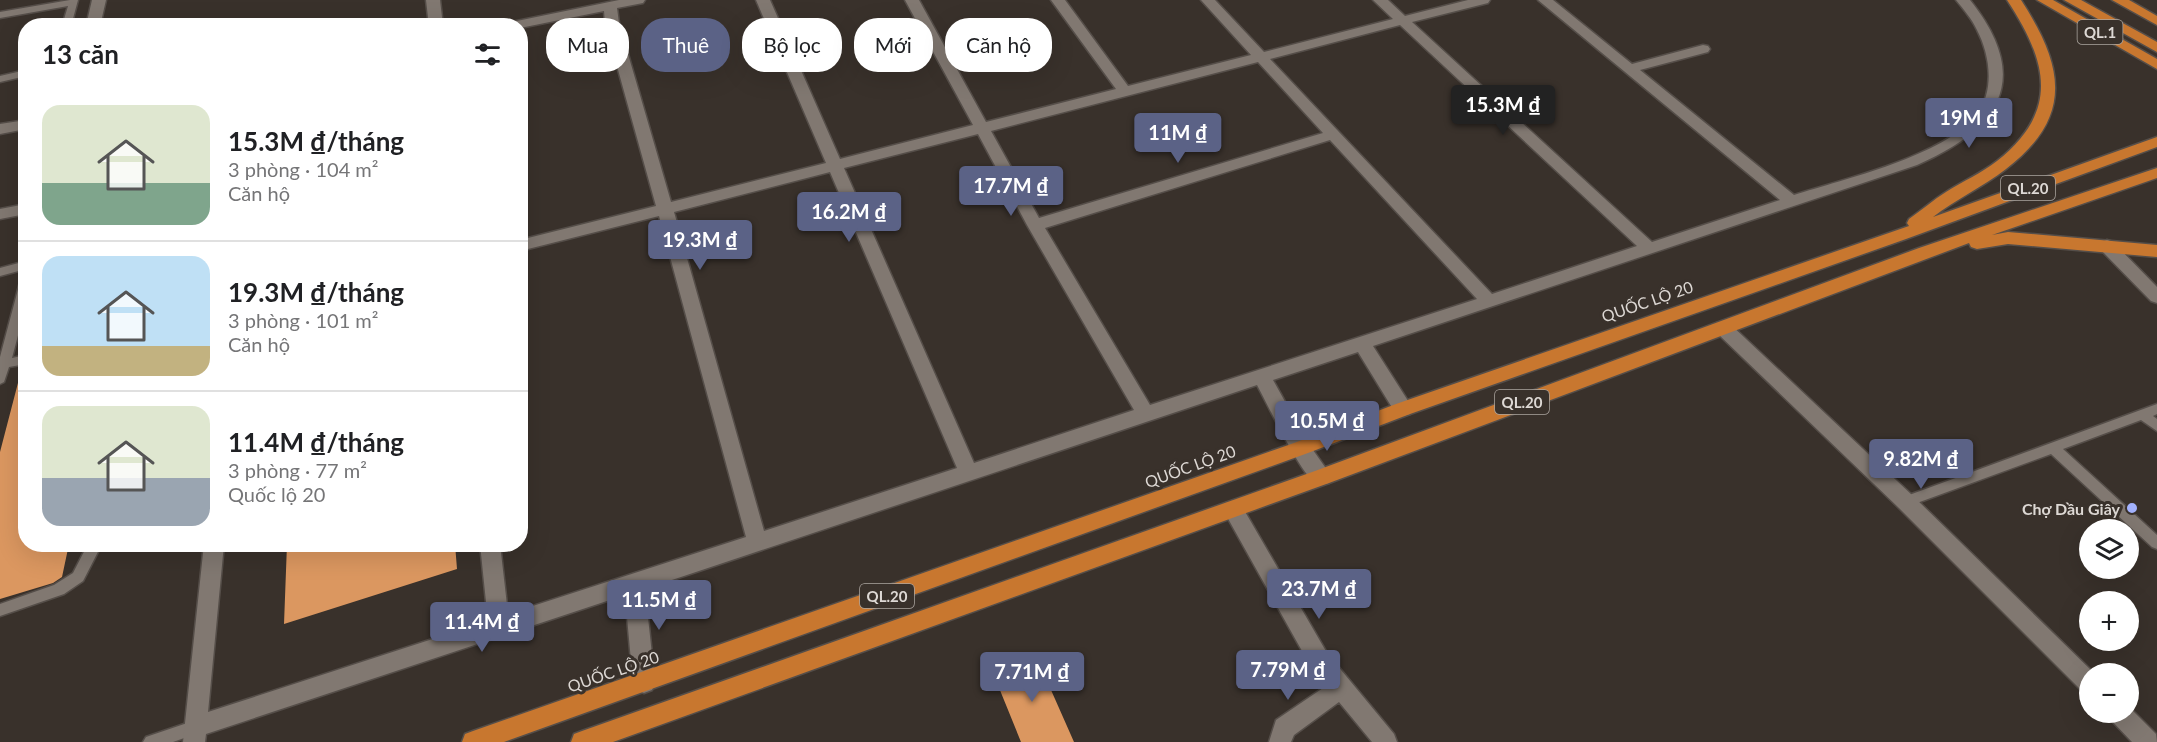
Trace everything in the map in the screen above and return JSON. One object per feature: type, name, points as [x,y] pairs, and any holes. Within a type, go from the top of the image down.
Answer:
[{"type":"highway","name":"QL.20","points":[[1900,235],[1957,191],[2003,164],[2023,144],[2043,118],[2051,94],[2047,59],[2033,28],[2014,0]]},
{"type":"highway","name":"QL.1","points":[[2044,0],[2157,65]]},
{"type":"highway","name":"QL.1","points":[[2071,0],[2157,48]]},
{"type":"highway","name":"QL.1","points":[[2094,0],[2157,35]]},
{"type":"highway","name":"QL.1","points":[[2119,0],[2157,21]]},
{"type":"highway","name":"QUỐC LỘ 20","points":[[473,742],[1301,448],[1403,409],[1900,235],[2157,141]]},
{"type":"highway","name":"QL.20","points":[[582,742],[1322,477],[1925,252],[2157,173]]},
{"type":"highway","name":"QL.20","points":[[1925,252],[2008,238],[2157,251]]},
{"type":"street","points":[[95,18],[99,0]]},
{"type":"street","points":[[433,0],[435,18]]},
{"type":"street","points":[[528,23],[638,0]]},
{"type":"street","points":[[763,0],[968,472]]},
{"type":"street","points":[[912,0],[1035,225],[1145,414]]},
{"type":"street","points":[[1058,0],[1125,92]]},
{"type":"street","points":[[1208,0],[1488,300]]},
{"type":"street","points":[[1380,0],[1648,247]]},
{"type":"street","points":[[528,244],[1483,0]]},
{"type":"street","points":[[1545,0],[1791,201]]},
{"type":"street","points":[[213,552],[195,735],[499,627],[1926,155],[1970,129],[1984,115],[1993,97],[1996,77],[1995,57],[1987,33],[1975,13],[1963,0]]},
{"type":"street","points":[[610,6],[612,23],[757,542]]},
{"type":"street","points":[[1629,69],[1702,49]]},
{"type":"street","points":[[0,129],[18,126]]},
{"type":"street","points":[[1035,225],[1332,135]]},
{"type":"street","points":[[0,214],[18,211]]},
{"type":"street","points":[[2108,246],[2157,297]]},
{"type":"street","points":[[1723,328],[1906,502],[2079,673]]},
{"type":"street","points":[[1361,342],[1403,409]]},
{"type":"street","points":[[1261,375],[1301,448],[1322,477]]},
{"type":"street","points":[[1233,509],[1319,660],[1386,742]]},
{"type":"street","points":[[491,552],[499,627]]},
{"type":"street","points":[[634,583],[644,683]]},
{"type":"street","points":[[1280,742],[1284,728],[1341,688]]},
{"type":"street","points":[[2130,723],[2148,742]]},
{"type":"lane","points":[[0,15],[73,1],[68,18]]},
{"type":"lane","points":[[0,79],[18,76]]},
{"type":"lane","points":[[0,272],[18,267]]},
{"type":"lane","points":[[0,379],[18,310]]},
{"type":"lane","points":[[2,365],[18,361]]},
{"type":"lane","points":[[1906,502],[2157,409]]},
{"type":"lane","points":[[2142,414],[2157,426]]},
{"type":"lane","points":[[2053,448],[2157,543]]},
{"type":"lane","points":[[0,610],[59,590],[78,577],[91,552]]},
{"type":"lane","points":[[151,742],[195,735]]},
{"type":"building","points":[[18,383],[18,552],[67,552],[62,577],[53,583],[0,599],[0,452]]},
{"type":"building","points":[[287,552],[456,552],[457,569],[284,624]]},
{"type":"building","points":[[1036,656],[1074,742],[1021,742],[993,673]]},
{"type":"place","name":"Chợ Dầu Giây","points":[[2132,508]]}]
